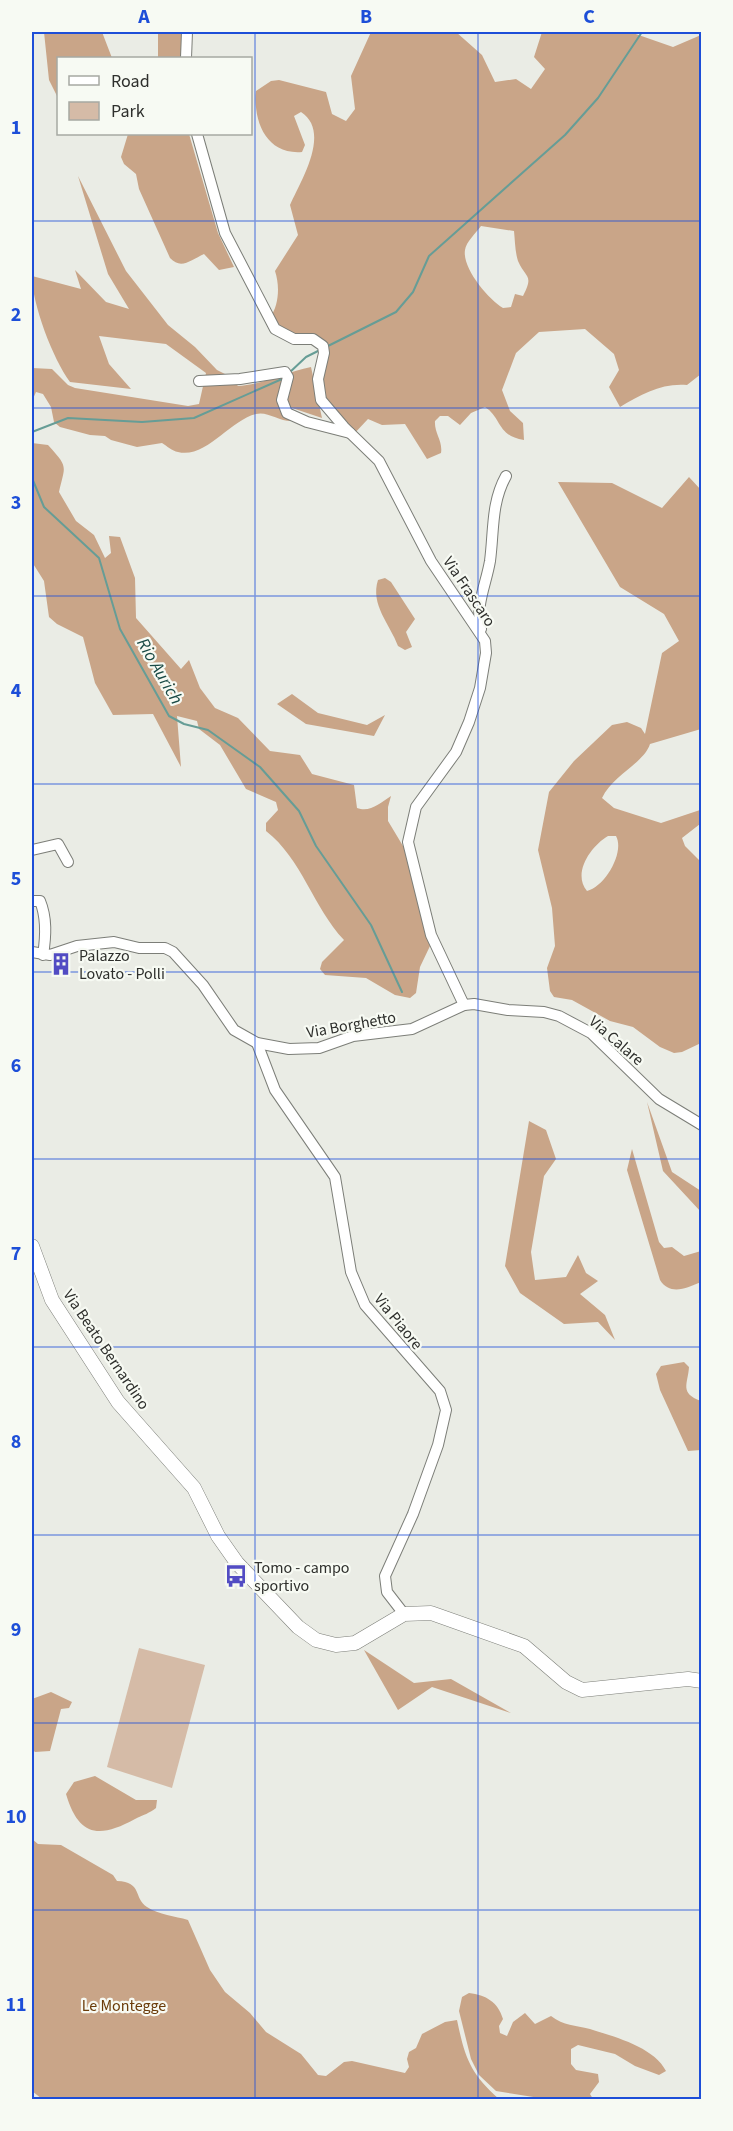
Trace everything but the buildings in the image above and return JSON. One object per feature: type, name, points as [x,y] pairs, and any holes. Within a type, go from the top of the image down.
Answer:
[{"type":"street","points":[[186,57],[187,32]]},
{"type":"street","name":"Via Frascaro","points":[[197,135],[225,233],[275,329],[294,339],[313,339],[323,346],[318,392],[329,411],[378,461],[431,561],[485,641],[486,653],[481,679],[469,723],[456,752],[416,807],[408,842],[431,935],[464,1005]]},
{"type":"street","points":[[199,381],[240,379],[285,372],[288,377],[282,399],[286,413],[308,422],[350,433]]},
{"type":"street","points":[[485,641],[479,606],[489,564],[495,499],[506,476]]},
{"type":"street","points":[[33,850],[58,844],[68,862]]},
{"type":"street","points":[[32,901],[40,901],[44,909],[46,935],[43,955]]},
{"type":"street","name":"Via Borghetto","points":[[32,952],[43,955],[94,943],[114,942],[139,948],[165,948],[173,952],[203,985],[234,1030],[258,1043],[289,1049],[319,1048],[353,1036],[412,1029],[464,1005]]},
{"type":"street","name":"Via Calare","points":[[464,1005],[484,1004],[508,1010],[544,1012],[579,1026],[601,1042],[659,1099],[702,1125]]},
{"type":"street","name":"Via Piaore","points":[[258,1043],[275,1090],[335,1177],[351,1272],[358,1293],[365,1305],[440,1391],[444,1400],[446,1410],[438,1445],[413,1514],[385,1576],[387,1592],[404,1614]]},
{"type":"street","name":"Via Beato Bernardino","points":[[32,1246],[52,1300],[118,1402],[194,1488],[218,1536],[237,1563],[298,1627],[316,1640],[336,1645],[355,1643],[404,1614]]},
{"type":"street","points":[[404,1614],[431,1613],[508,1639],[524,1646],[566,1682],[582,1690],[688,1679],[702,1681]]},
{"type":"green space","points":[[44,32],[102,32],[112,57],[57,57],[57,96],[49,80]]},
{"type":"green space","points":[[158,32],[182,32],[182,57],[158,57]]},
{"type":"green space","points":[[371,32],[456,32],[482,55],[495,82],[516,79],[531,89],[545,69],[534,57],[542,32],[630,32],[673,47],[701,35],[701,374],[687,385],[660,388],[620,407],[609,387],[619,370],[614,354],[585,329],[539,332],[516,353],[502,390],[510,411],[523,423],[524,440],[515,438],[504,431],[485,407],[471,413],[460,425],[448,416],[440,416],[435,421],[435,425],[441,453],[427,459],[405,424],[382,425],[368,419],[352,436],[337,423],[321,387],[326,350],[291,336],[270,318],[278,295],[275,271],[298,235],[290,205],[311,157],[314,132],[310,121],[301,112],[294,116],[305,145],[302,152],[279,148],[264,134],[257,114],[256,102],[256,91],[271,81],[279,80],[326,92],[332,114],[346,121],[355,109],[351,76]],"holes":[[[481,226],[514,231],[518,261],[528,277],[528,284],[523,296],[515,294],[511,307],[503,308],[490,298],[477,282],[468,265],[465,250]]]},
{"type":"green space","points":[[128,135],[189,135],[218,233],[234,267],[219,270],[204,254],[182,264],[174,262],[170,258],[139,189],[136,174],[124,164],[121,157]]},
{"type":"green space","points":[[78,176],[126,271],[168,325],[195,347],[217,370],[241,382],[237,386],[256,383],[311,367],[322,418],[286,406],[287,416],[291,421],[256,414],[237,423],[208,445],[188,453],[172,450],[162,443],[137,447],[111,440],[105,436],[90,435],[60,427],[54,422],[51,407],[43,394],[36,392],[32,401],[32,368],[52,369],[68,385],[75,388],[188,406],[199,404],[206,373],[166,344],[99,336],[109,364],[131,389],[70,382],[63,372],[40,316],[32,276],[81,289],[75,270],[106,302],[129,309],[108,274]]},
{"type":"green space","points":[[32,443],[48,445],[59,458],[64,471],[59,492],[76,521],[94,535],[105,558],[111,553],[109,536],[120,537],[135,578],[136,618],[181,669],[189,660],[200,688],[215,708],[238,718],[270,751],[300,755],[312,774],[354,785],[357,808],[371,808],[391,796],[388,821],[406,851],[430,946],[420,967],[416,993],[410,998],[395,995],[366,978],[325,975],[320,969],[322,962],[344,940],[333,927],[289,855],[266,831],[266,823],[278,810],[276,802],[246,789],[220,745],[199,729],[197,721],[177,716],[181,767],[153,714],[113,715],[95,683],[83,637],[57,624],[49,617],[44,581],[32,562]]},
{"type":"green space","points":[[689,477],[701,490],[701,729],[650,744],[642,757],[613,783],[602,798],[614,808],[661,823],[700,810],[701,804],[700,824],[682,838],[685,846],[701,862],[701,1043],[682,1052],[674,1053],[660,1047],[633,1027],[610,1021],[572,1000],[554,997],[550,991],[547,968],[555,946],[552,908],[538,850],[549,792],[574,761],[612,725],[627,722],[641,728],[645,734],[662,653],[679,641],[664,614],[620,587],[558,482],[612,483],[662,508]],"holes":[[[608,836],[616,836],[618,851],[612,868],[600,883],[587,891],[582,876],[586,860],[602,840]]]},
{"type":"green space","points":[[385,578],[391,582],[415,619],[406,632],[412,647],[405,650],[398,646],[379,606],[376,589],[378,580]]},
{"type":"green space","points":[[292,694],[318,713],[367,725],[385,715],[374,736],[306,724],[277,704]]},
{"type":"green space","points":[[647,1102],[672,1172],[701,1191],[701,1212],[663,1171]]},
{"type":"green space","points":[[529,1121],[546,1130],[556,1159],[544,1176],[531,1252],[535,1280],[566,1277],[578,1255],[586,1273],[598,1281],[580,1294],[605,1315],[615,1340],[598,1322],[564,1324],[520,1293],[505,1266]]},
{"type":"green space","points":[[632,1149],[659,1242],[664,1248],[672,1247],[684,1256],[701,1251],[701,1282],[674,1289],[664,1285],[660,1280],[627,1170]]},
{"type":"green space","points":[[684,1362],[689,1367],[687,1391],[701,1401],[701,1450],[688,1451],[660,1390],[656,1374],[661,1366]]},
{"type":"green space","points":[[139,1648],[205,1665],[172,1788],[107,1767]]},
{"type":"green space","points":[[364,1650],[414,1683],[451,1679],[511,1713],[432,1687],[398,1710]]},
{"type":"green space","points":[[51,1692],[72,1702],[69,1708],[61,1709],[50,1751],[35,1752],[32,1749],[32,1699]]},
{"type":"green space","points":[[95,1776],[136,1800],[157,1800],[156,1808],[111,1829],[92,1830],[84,1826],[77,1819],[66,1794],[74,1782]]},
{"type":"green space","name":"Le Montegge","points":[[32,1839],[38,1844],[61,1845],[113,1875],[117,1881],[131,1884],[143,1903],[152,1910],[188,1920],[210,1970],[225,1992],[250,2013],[266,2032],[301,2054],[318,2075],[326,2076],[344,2062],[352,2061],[405,2073],[409,2067],[407,2059],[409,2052],[416,2048],[422,2034],[445,2022],[457,2020],[470,2064],[481,2081],[499,2099],[42,2099],[32,2091]]},
{"type":"green space","points":[[469,1993],[486,1998],[495,2004],[503,2019],[499,2026],[500,2033],[507,2036],[513,2022],[525,2013],[535,2024],[551,2016],[565,2023],[633,2044],[653,2055],[666,2071],[659,2075],[635,2066],[615,2054],[578,2045],[571,2049],[571,2064],[576,2070],[598,2074],[599,2082],[590,2094],[593,2099],[546,2099],[496,2091],[479,2075],[471,2059],[459,2011],[462,1997]]},
{"type":"waterway","points":[[328,346],[396,312],[413,292],[429,256],[565,135],[598,98],[642,32]]},
{"type":"waterway","points":[[698,32],[702,35]]},
{"type":"waterway","points":[[289,373],[306,357],[320,350]]},
{"type":"waterway","points":[[32,432],[68,418],[142,422],[194,418],[282,379]]},
{"type":"waterway","name":"Rio Aurich","points":[[32,478],[44,507],[99,558],[120,629],[169,716],[184,724],[208,730],[260,767],[299,811],[316,846],[371,925],[402,992]]},
{"type":"place","name":"Palazzo Lovato - Polli","points":[[61,964]]},
{"type":"place","name":"Tomo - campo sportivo","points":[[236,1576]]}]
